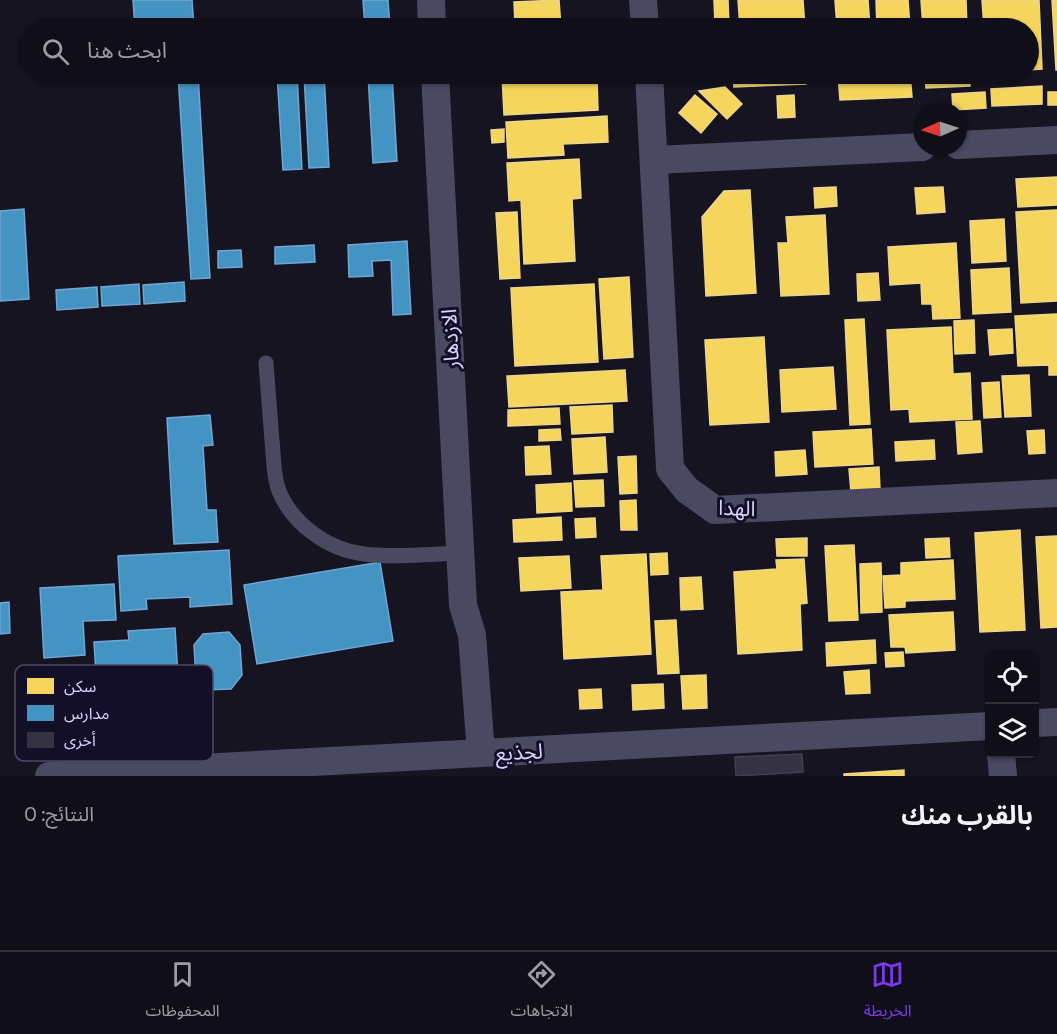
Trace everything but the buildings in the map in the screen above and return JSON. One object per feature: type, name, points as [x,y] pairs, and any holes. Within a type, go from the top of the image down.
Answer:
[{"type":"street","points":[[431,0],[432,18]]},
{"type":"street","points":[[643,0],[644,18]]},
{"type":"street","name":"الازدهار","points":[[436,84],[464,605],[472,635],[470,754]]},
{"type":"street","name":"الهدا","points":[[650,84],[670,469],[687,490],[715,510],[1057,494]]},
{"type":"street","points":[[967,145],[1057,140]]},
{"type":"street","points":[[655,159],[913,147]]},
{"type":"street","points":[[1039,723],[1057,722]]},
{"type":"street","name":"لجذيع","points":[[50,776],[985,726]]},
{"type":"street","points":[[1001,758],[1002,776]]},
{"type":"lane","points":[[266,363],[274,471],[278,489],[286,506],[297,518],[320,538],[348,551],[365,554],[461,553]]}]
